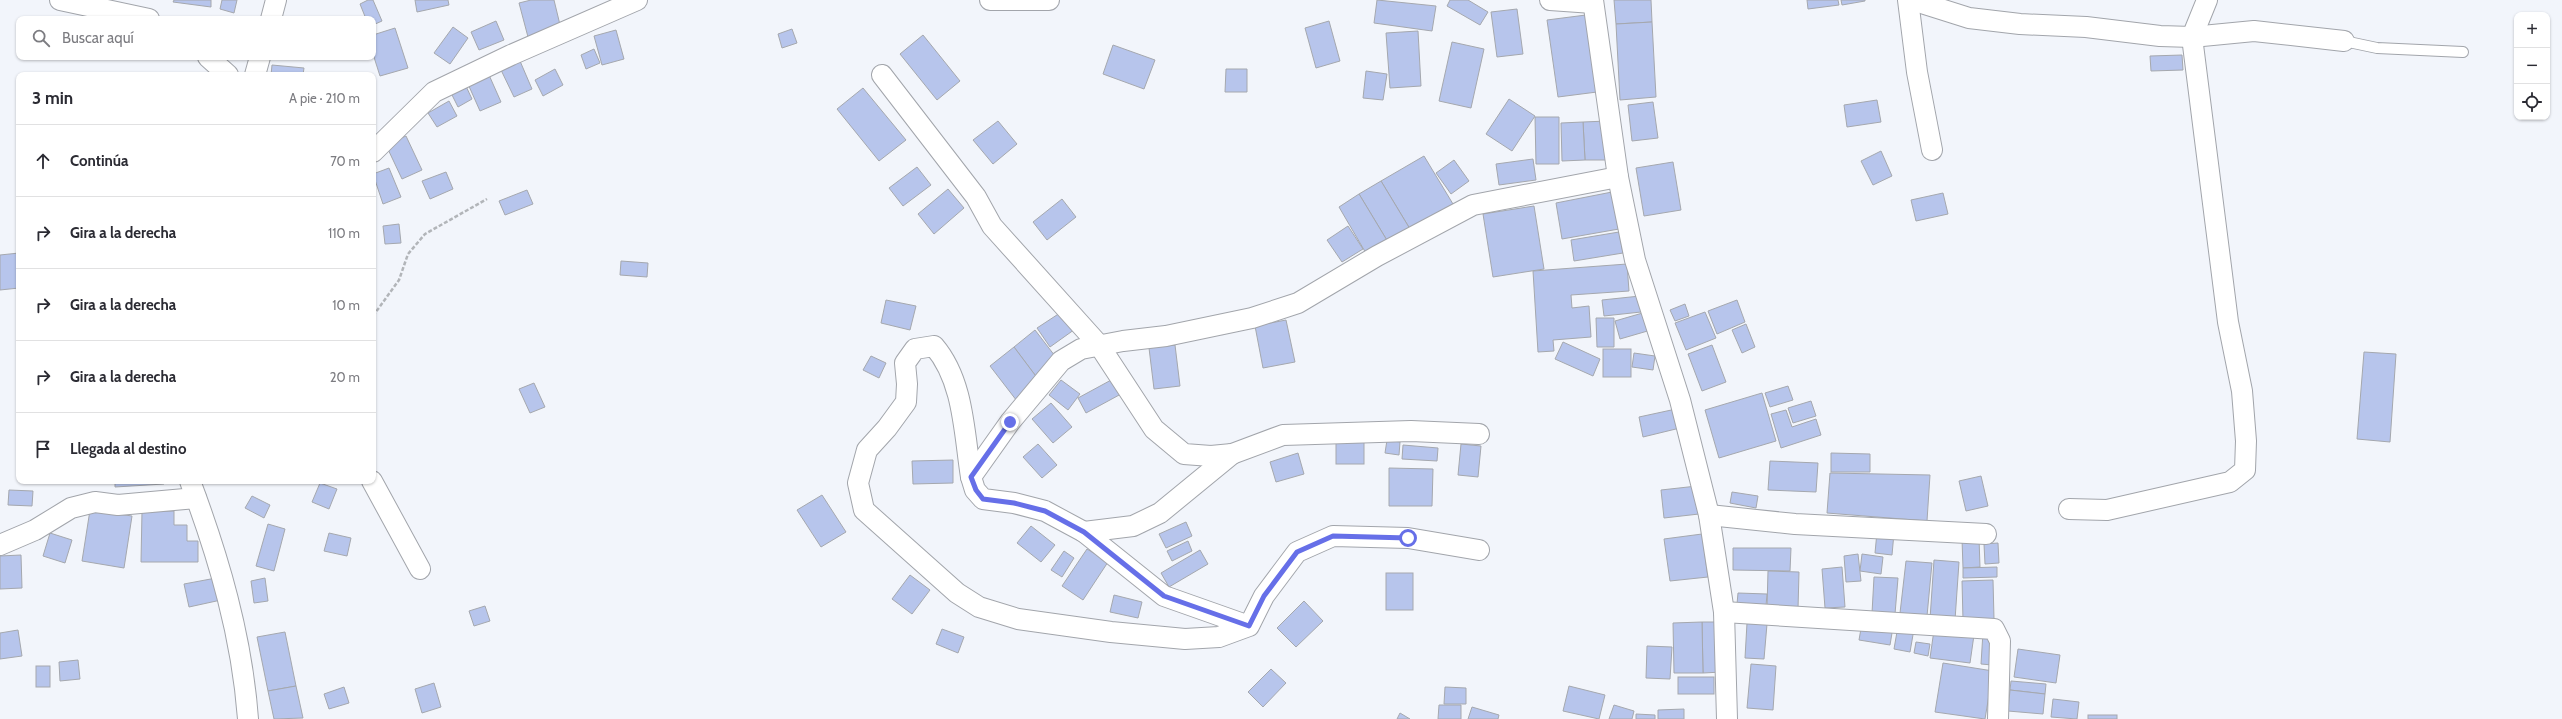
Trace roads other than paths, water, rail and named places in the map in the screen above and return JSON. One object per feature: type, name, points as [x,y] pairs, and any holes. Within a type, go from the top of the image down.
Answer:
[{"type":"street","points":[[60,0],[135,16]]},
{"type":"street","points":[[272,16],[276,0]]},
{"type":"street","points":[[376,149],[434,92],[511,55],[637,0]]},
{"type":"street","points":[[990,0],[1049,0]]},
{"type":"street","points":[[1550,0],[1593,2],[1618,177],[1635,260],[1680,400],[1709,515],[1724,612],[1727,719]]},
{"type":"street","points":[[1908,0],[1917,72],[1932,150]]},
{"type":"street","points":[[1912,0],[1977,19],[2020,24],[2086,27],[2160,36],[2192,37],[2254,31],[2344,41]]},
{"type":"street","points":[[2069,510],[2108,510],[2230,482],[2245,470],[2246,441],[2242,391],[2228,322],[2192,37],[2207,0]]},
{"type":"street","points":[[211,60],[225,72]]},
{"type":"street","points":[[256,72],[259,60]]},
{"type":"street","points":[[882,75],[976,197],[992,226],[1099,345],[1154,429],[1184,454],[1211,456],[1232,454],[1283,435],[1411,431],[1479,434]]},
{"type":"street","points":[[971,477],[1010,422],[1061,361],[1081,349],[1099,345],[1166,336],[1252,318],[1298,302],[1377,256],[1473,205],[1618,177]]},
{"type":"street","points":[[1249,626],[1164,596],[1084,532],[1045,511],[1014,503],[983,499],[976,490],[971,477],[958,393],[946,361],[934,346],[915,349],[905,363],[908,384],[906,402],[887,428],[867,450],[858,484],[864,510],[957,593],[979,607],[1018,620],[1111,632],[1185,639],[1218,637],[1249,626],[1264,596],[1297,552],[1333,536],[1408,538],[1479,550]]},
{"type":"street","points":[[1084,532],[1134,526],[1160,513],[1232,454]]},
{"type":"street","points":[[374,484],[420,569]]},
{"type":"street","points":[[0,545],[35,530],[71,508],[95,502],[137,504],[193,490],[227,594],[246,683],[248,719]]},
{"type":"street","points":[[1709,515],[1796,524],[1986,534]]},
{"type":"street","points":[[1724,612],[1994,629],[2000,641],[1998,719]]},
{"type":"lane","points":[[2344,41],[2377,48],[2463,52]]}]
